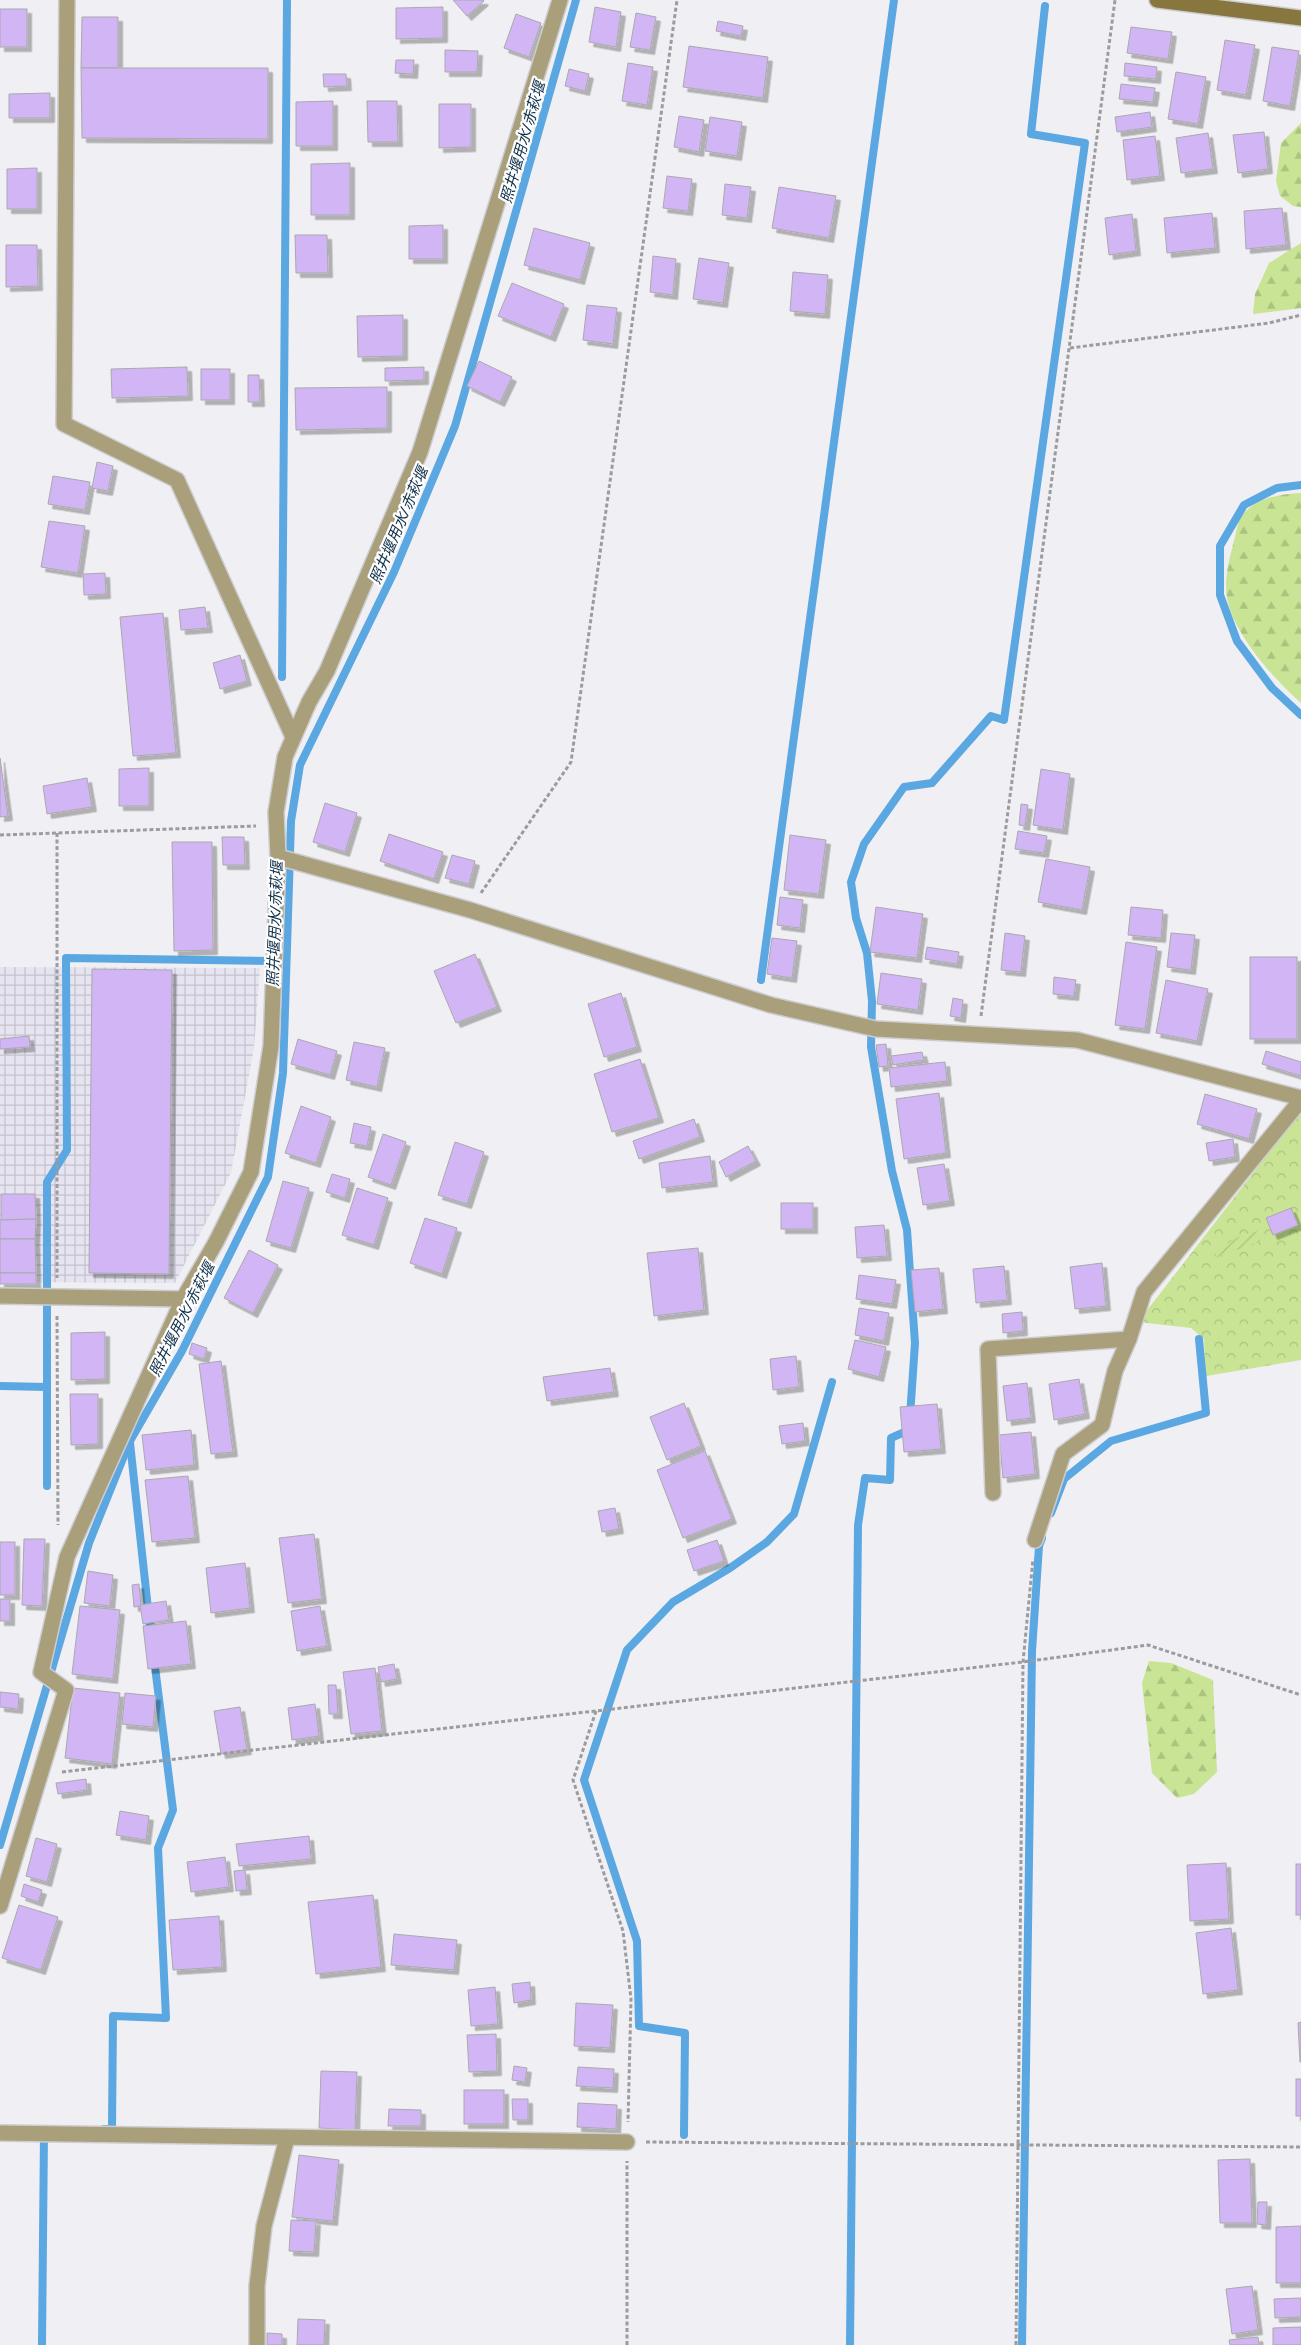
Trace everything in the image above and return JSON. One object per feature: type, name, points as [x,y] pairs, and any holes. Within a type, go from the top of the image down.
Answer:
[{"type":"street","points":[[67,0],[64,424],[177,480],[293,737]]},
{"type":"street","points":[[0,1906],[66,1690],[41,1672],[67,1558],[183,1299],[216,1242],[251,1172],[271,1046],[278,857],[276,812],[284,757],[309,702],[327,671],[420,452],[560,0]]},
{"type":"street","points":[[1157,0],[1301,18]]},
{"type":"street","points":[[278,857],[470,910],[771,1005],[876,1029],[1077,1040],[1301,1099],[1144,1292],[1129,1339],[1115,1371],[1102,1425],[1064,1454],[1035,1540]]},
{"type":"street","points":[[0,1296],[183,1299]]},
{"type":"street","points":[[993,1493],[988,1349],[1129,1339]]},
{"type":"street","points":[[0,2134],[627,2142]]},
{"type":"street","points":[[257,2345],[257,2286],[264,2226],[287,2138]]},
{"type":"path","points":[[470,910],[571,762],[677,0]]},
{"type":"path","points":[[979,1036],[1115,0]]},
{"type":"path","points":[[1070,348],[1269,323],[1301,315]]},
{"type":"path","points":[[0,835],[277,825]]},
{"type":"path","points":[[56,833],[57,1521],[67,1558]]},
{"type":"path","points":[[1016,2345],[1023,1662],[1035,1540]]},
{"type":"path","points":[[39,1775],[1023,1662],[1148,1645],[1301,1695]]},
{"type":"path","points":[[596,1711],[573,1780],[623,1931],[631,1999],[627,2142],[627,2345]]},
{"type":"path","points":[[627,2142],[1301,2147]]},
{"type":"shaded area","points":[[0,967],[260,968],[254,1048],[231,1173],[175,1283],[0,1282]]},
{"type":"green space","points":[[1301,123],[1301,207],[1293,206],[1280,196],[1276,181],[1281,143]]},
{"type":"green space","points":[[1301,243],[1301,308],[1253,314],[1255,294],[1269,263]]},
{"type":"green space","points":[[1301,493],[1301,703],[1279,682],[1246,641],[1231,612],[1227,598],[1226,583],[1237,527],[1245,512],[1267,498]]},
{"type":"green space","points":[[1298,1115],[1301,1115],[1301,1360],[1206,1376],[1204,1339],[1191,1328],[1138,1322]]},
{"type":"green space","points":[[1257,1231],[1260,1241],[1216,1258],[1215,1251],[1238,1237]]},
{"type":"green space","points":[[1149,1661],[1171,1663],[1213,1680],[1217,1772],[1194,1794],[1177,1798],[1152,1773],[1142,1683]]},
{"type":"building","points":[[453,0],[483,0],[484,1],[467,16]]},
{"type":"building","points":[[443,7],[443,38],[396,39],[396,8]]},
{"type":"building","points":[[595,7],[621,12],[616,47],[589,42]]},
{"type":"building","points":[[0,9],[27,9],[27,47],[0,47]]},
{"type":"building","points":[[636,13],[656,17],[650,50],[630,47]]},
{"type":"building","points":[[516,14],[541,23],[529,57],[504,48]]},
{"type":"building","points":[[82,17],[118,17],[118,68],[81,68]]},
{"type":"building","points":[[718,21],[743,26],[741,36],[716,31]]},
{"type":"building","points":[[1131,27],[1172,32],[1168,59],[1127,53]]},
{"type":"building","points":[[1225,40],[1255,45],[1246,95],[1217,90]]},
{"type":"building","points":[[689,46],[768,57],[763,98],[683,87]]},
{"type":"building","points":[[1272,47],[1299,51],[1290,106],[1263,101]]},
{"type":"building","points":[[445,50],[478,51],[477,72],[445,72]]},
{"type":"building","points":[[396,60],[414,60],[413,74],[395,73]]},
{"type":"building","points":[[628,63],[653,67],[647,105],[622,101]]},
{"type":"building","points":[[1125,63],[1157,67],[1156,79],[1124,76]]},
{"type":"building","points":[[81,68],[268,68],[268,139],[82,138]]},
{"type":"building","points":[[569,69],[589,74],[585,91],[565,86]]},
{"type":"building","points":[[1176,72],[1206,77],[1198,124],[1168,119]]},
{"type":"building","points":[[323,74],[346,74],[347,86],[324,87]]},
{"type":"building","points":[[1121,84],[1155,88],[1153,102],[1119,99]]},
{"type":"building","points":[[50,93],[50,118],[9,118],[9,94]]},
{"type":"building","points":[[333,101],[333,146],[296,146],[296,102]]},
{"type":"building","points":[[367,101],[397,101],[398,142],[368,142]]},
{"type":"building","points":[[439,104],[471,104],[471,147],[439,148]]},
{"type":"building","points":[[1150,112],[1152,127],[1117,132],[1115,117]]},
{"type":"building","points":[[679,116],[704,120],[699,152],[674,147]]},
{"type":"building","points":[[710,117],[742,122],[737,156],[705,151]]},
{"type":"building","points":[[1264,132],[1268,169],[1238,173],[1233,135]]},
{"type":"building","points":[[1208,133],[1213,169],[1181,173],[1176,138]]},
{"type":"building","points":[[1155,136],[1160,176],[1127,180],[1123,140]]},
{"type":"building","points":[[350,163],[350,215],[311,215],[311,164]]},
{"type":"building","points":[[37,168],[37,209],[7,209],[7,169]]},
{"type":"building","points":[[667,176],[692,179],[688,211],[663,208]]},
{"type":"building","points":[[725,184],[751,187],[747,218],[722,215]]},
{"type":"building","points":[[779,187],[836,196],[829,238],[772,228]]},
{"type":"building","points":[[1282,208],[1286,245],[1246,249],[1244,211]]},
{"type":"building","points":[[1212,213],[1215,248],[1167,253],[1164,218]]},
{"type":"building","points":[[1132,214],[1136,251],[1109,255],[1105,218]]},
{"type":"building","points":[[443,225],[443,259],[409,259],[409,226]]},
{"type":"building","points":[[534,228],[590,243],[580,280],[524,265]]},
{"type":"building","points":[[295,235],[327,235],[328,273],[296,273]]},
{"type":"building","points":[[6,245],[37,245],[38,286],[6,287]]},
{"type":"building","points":[[653,256],[676,259],[673,295],[650,292]]},
{"type":"building","points":[[699,258],[729,263],[723,303],[693,299]]},
{"type":"building","points":[[793,272],[828,275],[825,314],[790,311]]},
{"type":"building","points":[[512,283],[564,304],[551,337],[498,316]]},
{"type":"building","points":[[587,305],[617,308],[613,344],[583,340]]},
{"type":"building","points":[[403,315],[403,356],[358,357],[357,316]]},
{"type":"building","points":[[479,361],[512,377],[500,402],[467,386]]},
{"type":"building","points":[[187,367],[188,396],[112,398],[111,369]]},
{"type":"building","points":[[424,367],[424,380],[385,381],[385,368]]},
{"type":"building","points":[[201,369],[230,369],[230,400],[201,400]]},
{"type":"building","points":[[248,375],[259,375],[260,402],[248,402]]},
{"type":"building","points":[[387,387],[387,428],[296,430],[295,388]]},
{"type":"building","points":[[97,462],[113,466],[108,491],[92,488]]},
{"type":"building","points":[[53,476],[90,482],[85,510],[48,504]]},
{"type":"building","points":[[49,521],[85,526],[78,573],[41,567]]},
{"type":"building","points":[[105,573],[106,594],[84,595],[83,574]]},
{"type":"building","points":[[205,607],[208,628],[181,630],[179,610]]},
{"type":"building","points":[[163,613],[176,753],[133,756],[120,617]]},
{"type":"building","points":[[240,655],[247,681],[220,689],[213,663]]},
{"type":"building","points":[[0,758],[8,816],[0,817]]},
{"type":"building","points":[[149,768],[149,806],[119,806],[119,769]]},
{"type":"building","points":[[1041,769],[1070,774],[1063,830],[1033,825]]},
{"type":"building","points":[[87,778],[92,807],[47,814],[43,786]]},
{"type":"building","points":[[325,803],[357,813],[345,852],[313,842]]},
{"type":"building","points":[[1021,804],[1028,805],[1025,826],[1019,825]]},
{"type":"building","points":[[1018,831],[1047,836],[1044,853],[1015,849]]},
{"type":"building","points":[[389,834],[443,852],[434,879],[380,861]]},
{"type":"building","points":[[790,835],[826,840],[819,894],[784,890]]},
{"type":"building","points":[[222,837],[244,837],[245,865],[223,865]]},
{"type":"building","points":[[172,842],[212,842],[213,950],[174,951]]},
{"type":"building","points":[[452,855],[475,861],[469,884],[445,878]]},
{"type":"building","points":[[1046,859],[1090,867],[1082,910],[1038,902]]},
{"type":"building","points":[[780,897],[803,900],[800,928],[777,925]]},
{"type":"building","points":[[876,907],[923,914],[917,958],[870,952]]},
{"type":"building","points":[[1131,907],[1163,910],[1161,938],[1128,935]]},
{"type":"building","points":[[1005,933],[1025,936],[1021,972],[1001,970]]},
{"type":"building","points":[[1171,933],[1195,935],[1191,970],[1167,967]]},
{"type":"building","points":[[772,938],[797,941],[792,978],[767,974]]},
{"type":"building","points":[[1126,942],[1157,947],[1145,1029],[1115,1025]]},
{"type":"building","points":[[927,947],[959,952],[957,964],[925,959]]},
{"type":"building","points":[[475,954],[497,1007],[456,1023],[434,971]]},
{"type":"building","points":[[1250,957],[1297,957],[1297,1039],[1250,1039]]},
{"type":"building","points":[[92,969],[172,970],[169,1274],[89,1273]]},
{"type":"building","points":[[881,973],[922,979],[918,1010],[877,1004]]},
{"type":"building","points":[[1054,977],[1076,980],[1074,996],[1053,994]]},
{"type":"building","points":[[1166,980],[1208,989],[1197,1041],[1156,1033]]},
{"type":"building","points":[[621,993],[637,1047],[604,1057],[588,1004]]},
{"type":"building","points":[[953,998],[963,1000],[961,1018],[950,1016]]},
{"type":"building","points":[[29,1036],[30,1047],[0,1049],[0,1039]]},
{"type":"building","points":[[298,1039],[337,1051],[330,1075],[291,1064]]},
{"type":"building","points":[[354,1042],[385,1048],[377,1087],[346,1080]]},
{"type":"building","points":[[886,1044],[888,1066],[879,1067],[876,1045]]},
{"type":"building","points":[[1266,1051],[1301,1062],[1301,1076],[1262,1064]]},
{"type":"building","points":[[922,1052],[924,1060],[893,1065],[891,1056]]},
{"type":"building","points":[[640,1059],[659,1118],[612,1132],[594,1074]]},
{"type":"building","points":[[945,1062],[947,1081],[891,1087],[889,1068]]},
{"type":"building","points":[[939,1093],[946,1153],[904,1159],[896,1099]]},
{"type":"building","points":[[1205,1094],[1257,1109],[1249,1139],[1197,1124]]},
{"type":"building","points":[[301,1106],[331,1117],[316,1163],[285,1153]]},
{"type":"building","points":[[694,1119],[700,1137],[639,1159],[633,1141]]},
{"type":"building","points":[[354,1123],[371,1127],[367,1146],[350,1143]]},
{"type":"building","points":[[383,1134],[406,1142],[391,1185],[368,1177]]},
{"type":"building","points":[[1233,1139],[1235,1157],[1209,1161],[1206,1143]]},
{"type":"building","points":[[455,1142],[484,1152],[467,1204],[438,1195]]},
{"type":"building","points":[[748,1146],[756,1161],[726,1177],[719,1162]]},
{"type":"building","points":[[710,1156],[713,1182],[662,1188],[659,1163]]},
{"type":"building","points":[[944,1164],[950,1201],[923,1205],[917,1168]]},
{"type":"building","points":[[332,1174],[350,1179],[345,1198],[326,1192]]},
{"type":"building","points":[[283,1181],[309,1188],[291,1248],[266,1241]]},
{"type":"building","points":[[357,1188],[388,1198],[374,1245],[342,1235]]},
{"type":"building","points":[[1,1194],[35,1194],[36,1219],[1,1220]]},
{"type":"building","points":[[781,1203],[813,1203],[813,1229],[781,1229]]},
{"type":"building","points":[[1291,1208],[1298,1225],[1273,1235],[1266,1218]]},
{"type":"building","points":[[425,1218],[457,1228],[442,1274],[410,1263]]},
{"type":"building","points":[[36,1219],[35,1239],[0,1239],[0,1220]]},
{"type":"building","points":[[884,1225],[887,1256],[857,1258],[855,1227]]},
{"type":"building","points":[[0,1239],[35,1239],[36,1273],[0,1273]]},
{"type":"building","points":[[698,1248],[704,1310],[654,1316],[647,1253]]},
{"type":"building","points":[[249,1250],[278,1265],[253,1313],[224,1298]]},
{"type":"building","points":[[1102,1263],[1106,1306],[1075,1309],[1070,1267]]},
{"type":"building","points":[[1004,1266],[1007,1300],[976,1303],[973,1269]]},
{"type":"building","points":[[939,1268],[943,1309],[915,1312],[911,1270]]},
{"type":"building","points":[[0,1273],[36,1273],[36,1284],[0,1284]]},
{"type":"building","points":[[859,1275],[896,1280],[892,1304],[856,1299]]},
{"type":"building","points":[[859,1308],[889,1313],[884,1341],[855,1335]]},
{"type":"building","points":[[1022,1312],[1023,1331],[1003,1333],[1002,1314]]},
{"type":"building","points":[[105,1332],[105,1379],[71,1380],[71,1333]]},
{"type":"building","points":[[855,1340],[886,1347],[879,1377],[848,1369]]},
{"type":"building","points":[[192,1343],[207,1348],[204,1359],[189,1354]]},
{"type":"building","points":[[796,1356],[799,1387],[773,1390],[770,1359]]},
{"type":"building","points":[[221,1361],[233,1452],[211,1454],[199,1364]]},
{"type":"building","points":[[610,1368],[614,1392],[547,1401],[543,1377]]},
{"type":"building","points":[[1079,1379],[1085,1414],[1054,1420],[1049,1384]]},
{"type":"building","points":[[1027,1383],[1031,1418],[1007,1421],[1003,1386]]},
{"type":"building","points":[[70,1394],[98,1394],[98,1444],[71,1445]]},
{"type":"building","points":[[684,1403],[701,1446],[667,1460],[650,1417]]},
{"type":"building","points":[[937,1404],[941,1449],[904,1452],[900,1407]]},
{"type":"building","points":[[803,1423],[805,1441],[782,1444],[779,1426]]},
{"type":"building","points":[[191,1430],[194,1465],[146,1470],[142,1435]]},
{"type":"building","points":[[1031,1432],[1035,1474],[1003,1478],[999,1435]]},
{"type":"building","points":[[705,1451],[732,1519],[683,1538],[657,1470]]},
{"type":"building","points":[[188,1476],[195,1538],[152,1542],[145,1480]]},
{"type":"building","points":[[615,1508],[619,1529],[602,1532],[598,1511]]},
{"type":"building","points":[[314,1534],[322,1599],[288,1603],[279,1538]]},
{"type":"building","points":[[24,1539],[45,1539],[42,1606],[22,1605]]},
{"type":"building","points":[[717,1540],[724,1561],[694,1571],[687,1550]]},
{"type":"building","points":[[0,1542],[15,1542],[15,1595],[0,1595]]},
{"type":"building","points":[[245,1563],[250,1608],[211,1613],[206,1568]]},
{"type":"building","points":[[88,1571],[113,1575],[110,1606],[84,1603]]},
{"type":"building","points":[[139,1584],[141,1606],[134,1607],[132,1585]]},
{"type":"building","points":[[0,1599],[10,1599],[10,1621],[0,1621]]},
{"type":"building","points":[[166,1601],[169,1620],[143,1624],[140,1605]]},
{"type":"building","points":[[80,1606],[120,1610],[113,1679],[72,1674]]},
{"type":"building","points":[[320,1606],[327,1646],[297,1651],[291,1611]]},
{"type":"building","points":[[186,1621],[191,1664],[148,1669],[143,1626]]},
{"type":"building","points":[[394,1664],[397,1679],[381,1682],[378,1667]]},
{"type":"building","points":[[375,1668],[382,1731],[351,1734],[343,1672]]},
{"type":"building","points":[[328,1685],[336,1685],[338,1714],[329,1714]]},
{"type":"building","points":[[73,1688],[120,1693],[112,1764],[65,1758]]},
{"type":"building","points":[[0,1692],[19,1694],[18,1709],[0,1707]]},
{"type":"building","points":[[125,1693],[156,1696],[153,1727],[122,1724]]},
{"type":"building","points":[[315,1704],[319,1736],[292,1740],[288,1708]]},
{"type":"building","points":[[240,1707],[247,1750],[221,1754],[214,1711]]},
{"type":"building","points":[[86,1779],[87,1790],[58,1794],[56,1783]]},
{"type":"building","points":[[120,1811],[149,1816],[146,1840],[116,1835]]},
{"type":"building","points":[[309,1836],[311,1859],[239,1866],[236,1844]]},
{"type":"building","points":[[36,1838],[57,1844],[47,1882],[26,1876]]},
{"type":"building","points":[[225,1857],[229,1887],[191,1892],[187,1862]]},
{"type":"building","points":[[1226,1863],[1229,1919],[1190,1921],[1187,1865]]},
{"type":"building","points":[[1296,1864],[1301,1864],[1301,1915],[1296,1915]]},
{"type":"building","points":[[245,1870],[247,1890],[236,1891],[234,1871]]},
{"type":"building","points":[[24,1884],[42,1890],[38,1902],[21,1896]]},
{"type":"building","points":[[373,1895],[381,1967],[316,1974],[308,1902]]},
{"type":"building","points":[[19,1905],[58,1917],[41,1970],[2,1958]]},
{"type":"building","points":[[219,1916],[222,1967],[173,1970],[169,1920]]},
{"type":"building","points":[[1231,1928],[1238,1990],[1203,1994],[1196,1933]]},
{"type":"building","points":[[394,1934],[457,1940],[454,1970],[391,1965]]},
{"type":"building","points":[[530,1982],[531,2000],[514,2003],[512,1984]]},
{"type":"building","points":[[495,1987],[498,2024],[471,2026],[468,1990]]},
{"type":"building","points":[[576,2003],[613,2005],[610,2048],[574,2046]]},
{"type":"building","points":[[1301,2022],[1301,2062],[1300,2062],[1298,2023]]},
{"type":"building","points":[[496,2034],[497,2071],[469,2072],[467,2035]]},
{"type":"building","points":[[514,2066],[527,2068],[525,2082],[512,2080]]},
{"type":"building","points":[[578,2067],[614,2069],[613,2088],[576,2086]]},
{"type":"building","points":[[321,2071],[357,2072],[355,2130],[319,2128]]},
{"type":"building","points":[[1296,2079],[1301,2079],[1301,2116],[1296,2116]]},
{"type":"building","points":[[464,2090],[504,2090],[504,2124],[464,2124]]},
{"type":"building","points":[[512,2099],[528,2099],[528,2120],[513,2120]]},
{"type":"building","points":[[578,2103],[617,2105],[616,2129],[577,2127]]},
{"type":"building","points":[[389,2109],[421,2110],[421,2126],[388,2126]]},
{"type":"building","points":[[299,2155],[339,2160],[333,2221],[292,2217]]},
{"type":"building","points":[[1250,2159],[1252,2223],[1220,2223],[1218,2160]]},
{"type":"building","points":[[1258,2202],[1267,2202],[1266,2225],[1257,2224]]},
{"type":"building","points":[[291,2220],[316,2221],[314,2252],[289,2251]]},
{"type":"building","points":[[1301,2226],[1301,2283],[1276,2283],[1276,2227]]},
{"type":"building","points":[[1252,2286],[1258,2330],[1232,2334],[1226,2289]]},
{"type":"building","points":[[1301,2298],[1301,2317],[1275,2318],[1274,2299]]},
{"type":"building","points":[[298,2319],[325,2320],[324,2345],[297,2345]]},
{"type":"building","points":[[1301,2327],[1301,2345],[1273,2345],[1273,2328]]},
{"type":"building","points":[[267,2333],[282,2334],[282,2345],[267,2345]]},
{"type":"building","points":[[1258,2337],[1259,2345],[1230,2345],[1229,2340]]},
{"type":"waterway","points":[[282,677],[287,0]]},
{"type":"waterway","name":"照井堰用水/赤萩堰","points":[[0,1845],[89,1543],[130,1441],[182,1351],[268,1177],[283,1073],[291,821],[300,765],[394,572],[455,426],[576,0]]},
{"type":"waterway","points":[[761,980],[894,0]]},
{"type":"waterway","points":[[910,1416],[915,1343],[907,1230],[892,1171],[871,1047],[872,1001],[867,953],[856,918],[851,882],[864,844],[904,787],[932,783],[991,716],[1004,720],[1085,143],[1031,134],[1045,6]]},
{"type":"waterway","points":[[1301,485],[1277,488],[1244,505],[1220,546],[1220,595],[1237,641],[1272,688],[1301,715]]},
{"type":"waterway","points":[[47,1486],[47,1182],[67,1150],[66,958],[276,961]]},
{"type":"waterway","points":[[1051,1513],[1064,1479],[1111,1441],[1206,1413],[1199,1339]]},
{"type":"waterway","points":[[684,2135],[685,2033],[639,2026],[637,1941],[584,1780],[627,1650],[673,1602],[730,1568],[767,1542],[794,1514],[832,1382]]},
{"type":"waterway","points":[[0,1386],[47,1387]]},
{"type":"waterway","points":[[850,2345],[858,1525],[865,1478],[890,1480],[891,1438],[909,1430],[909,1428]]},
{"type":"waterway","points":[[130,1443],[151,1636]]},
{"type":"waterway","points":[[1022,2345],[1032,1651],[1039,1546],[1042,1538]]},
{"type":"waterway","points":[[104,2129],[112,2129],[113,2016],[166,2018],[158,1848],[173,1810],[154,1659]]},
{"type":"waterway","points":[[42,2345],[44,2132]]}]
